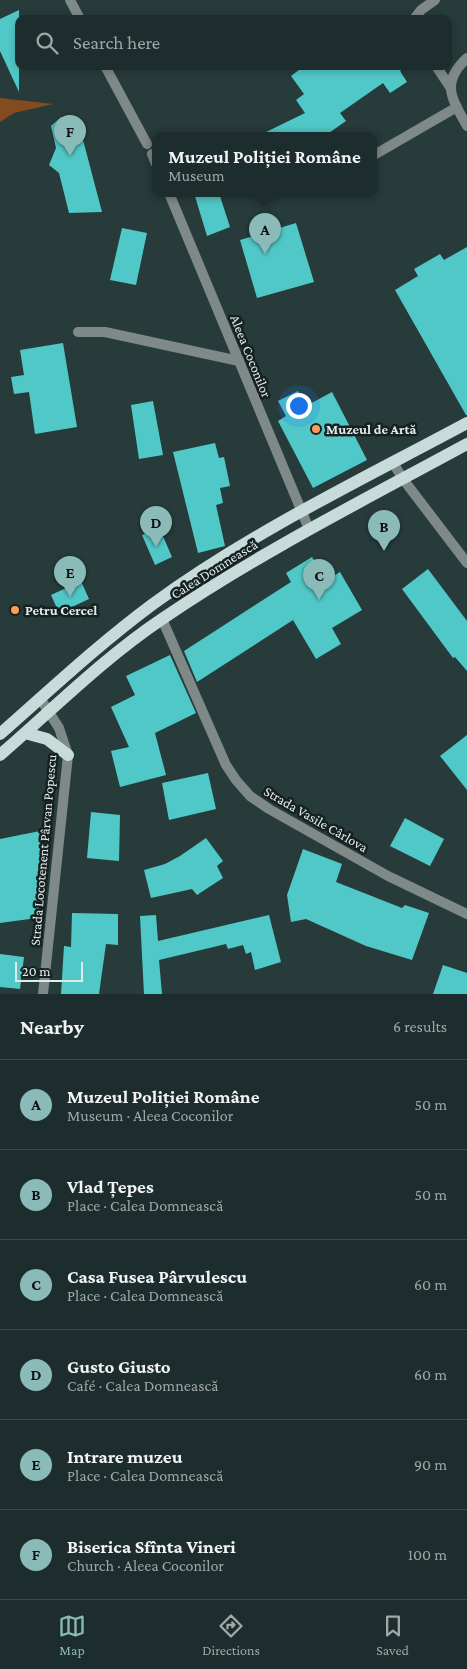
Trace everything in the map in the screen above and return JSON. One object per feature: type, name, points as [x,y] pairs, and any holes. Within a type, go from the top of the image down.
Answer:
[{"type":"main road","name":"Calea Domnească","points":[[0,734],[40,698],[154,603],[301,512],[467,423]]},
{"type":"main road","name":"Calea Domnească","points":[[0,755],[124,647],[162,619],[309,529],[467,444]]},
{"type":"main road","points":[[25,733],[47,739],[68,755]]},
{"type":"street","points":[[70,0],[78,15]]},
{"type":"street","points":[[417,15],[435,0]]},
{"type":"street","points":[[450,87],[453,75],[467,58]]},
{"type":"street","points":[[108,70],[147,144]]},
{"type":"street","points":[[439,70],[450,87],[457,107],[467,126]]},
{"type":"street","points":[[377,154],[457,107]]},
{"type":"street","name":"Aleea Coconilor","points":[[170,197],[309,529]]},
{"type":"street","points":[[78,332],[105,332],[238,361]]},
{"type":"street","points":[[393,463],[467,563]]},
{"type":"street","name":"Strada Vasile Cârlova","points":[[162,619],[226,765],[250,796],[301,828],[388,876],[467,914]]},
{"type":"street","name":"Strada Locotenent Pârvan Popescu","points":[[40,698],[58,728],[68,755],[44,994]]},
{"type":"shaded area","points":[[0,98],[53,104],[14,113],[0,122]]},
{"type":"building","points":[[19,10],[19,15],[15,15],[15,70],[19,70],[19,92],[0,51],[0,19]]},
{"type":"building","points":[[299,70],[401,70],[400,71],[407,82],[390,93],[383,83],[340,113],[346,121],[330,132],[266,132],[305,113],[296,100],[304,94],[291,76]]},
{"type":"building","points":[[61,117],[75,120],[82,136],[102,212],[69,213],[59,173],[49,165],[56,148],[51,126]]},
{"type":"building","points":[[195,197],[220,197],[230,227],[207,236]]},
{"type":"building","points":[[296,223],[314,282],[257,298],[240,240]]},
{"type":"building","points":[[122,228],[147,233],[136,285],[110,280]]},
{"type":"building","points":[[467,247],[466,415],[395,290],[418,276],[414,269],[440,254],[444,260]]},
{"type":"building","points":[[63,343],[77,427],[35,434],[29,392],[14,394],[11,377],[24,375],[20,350]]},
{"type":"building","points":[[298,391],[306,406],[332,392],[367,460],[313,488],[278,421],[286,416],[278,401]]},
{"type":"building","points":[[153,401],[163,455],[139,459],[131,405]]},
{"type":"building","points":[[215,443],[219,458],[224,457],[230,486],[220,488],[223,503],[216,505],[225,546],[198,553],[173,452]]},
{"type":"building","points":[[159,527],[172,557],[155,565],[142,535]]},
{"type":"building","points":[[312,557],[327,580],[340,572],[362,610],[332,628],[341,644],[316,659],[293,620],[197,682],[184,651],[291,582],[286,573]]},
{"type":"building","points":[[428,569],[467,621],[467,671],[455,657],[453,658],[402,589]]},
{"type":"building","points":[[81,581],[89,599],[59,613],[51,595]]},
{"type":"building","points":[[170,655],[196,713],[155,733],[166,775],[120,787],[111,751],[129,747],[111,707],[135,695],[126,676]]},
{"type":"building","points":[[467,735],[467,790],[440,756]]},
{"type":"building","points":[[208,773],[216,809],[169,820],[162,783]]},
{"type":"building","points":[[91,812],[120,815],[119,861],[87,858]]},
{"type":"building","points":[[405,818],[444,839],[430,866],[390,846]]},
{"type":"building","points":[[45,830],[47,871],[37,918],[0,923],[0,839]]},
{"type":"building","points":[[206,838],[223,861],[217,866],[223,878],[197,895],[192,889],[151,898],[144,870],[165,864]]},
{"type":"building","points":[[303,849],[342,864],[336,882],[402,908],[405,905],[429,913],[412,960],[366,946],[306,919],[291,922],[287,895]]},
{"type":"building","points":[[72,913],[118,914],[118,945],[106,944],[99,994],[61,994],[64,946],[71,947]]},
{"type":"building","points":[[156,915],[158,941],[269,915],[281,962],[255,970],[251,952],[246,954],[243,945],[228,949],[226,944],[159,960],[162,994],[144,994],[140,916]]},
{"type":"building","points":[[0,954],[24,957],[20,989],[0,987]]},
{"type":"building","points":[[443,965],[467,973],[467,994],[433,994]]},
{"type":"place","name":"Biserica Sfînta Vineri","points":[[70,156]]},
{"type":"place","name":"Muzeul Poliției Române","points":[[265,254]]},
{"type":"place","name":"Muzeul de Artă","points":[[316,429]]},
{"type":"place","name":"Gusto Giusto","points":[[156,547]]},
{"type":"place","name":"Vlad Țepes","points":[[384,551]]},
{"type":"place","name":"Intrare muzeu","points":[[70,597]]},
{"type":"place","name":"Casa Fusea Pârvulescu","points":[[319,600]]},
{"type":"place","name":"Petru Cercel","points":[[15,610]]}]
